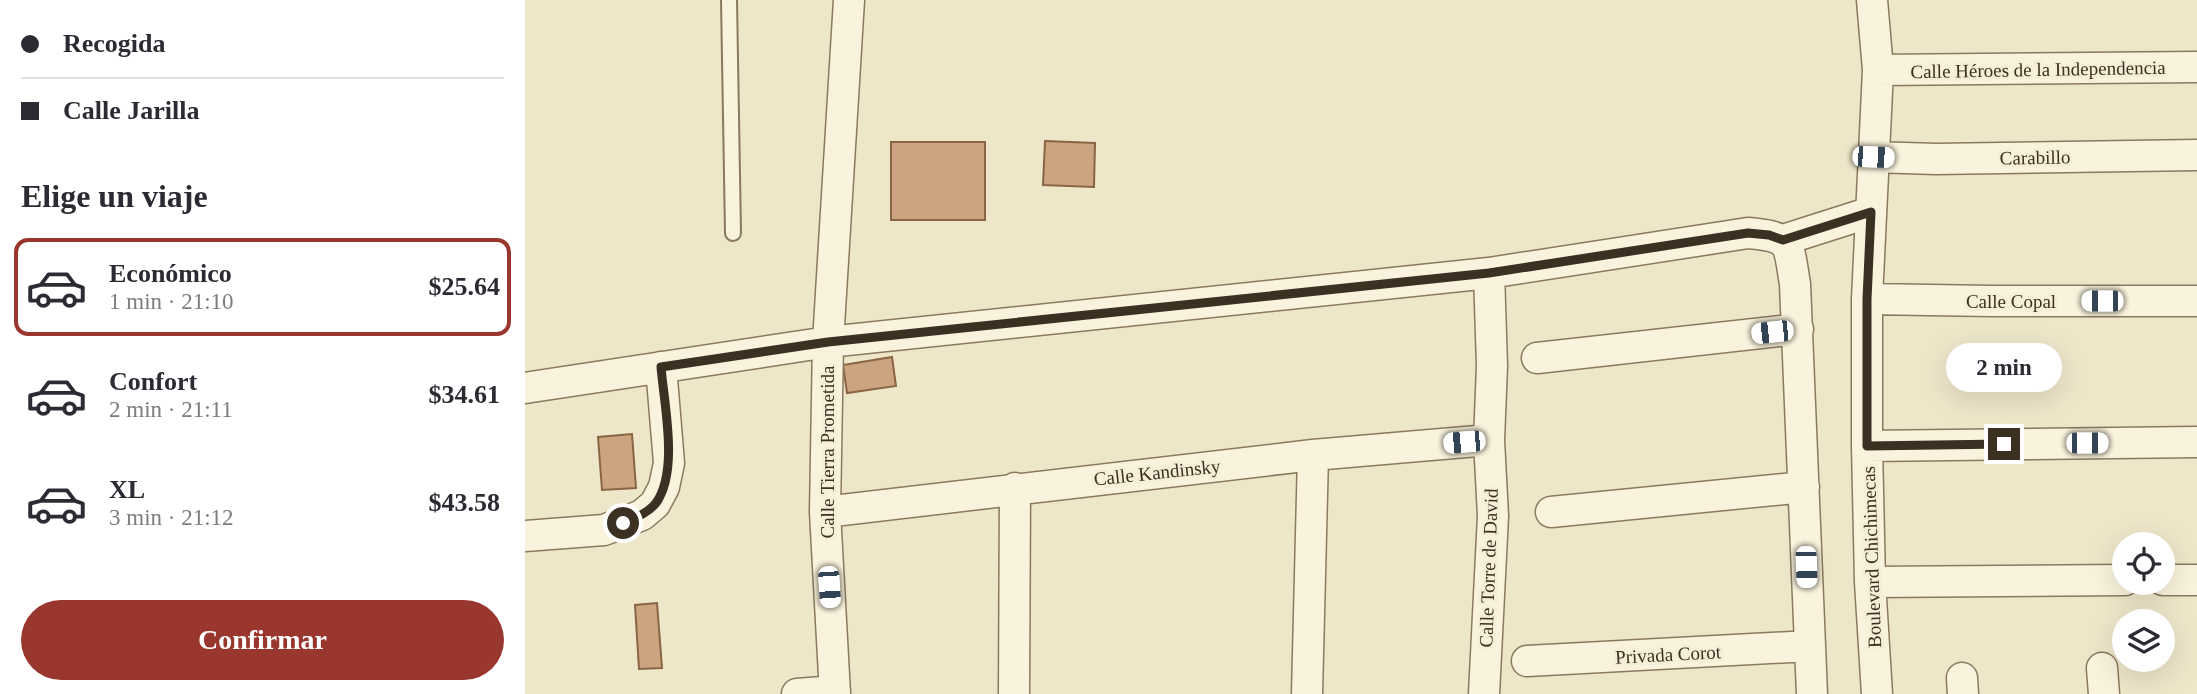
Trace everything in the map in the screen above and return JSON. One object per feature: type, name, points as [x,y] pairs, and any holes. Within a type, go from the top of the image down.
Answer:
[{"type":"street","name":"Calle Tierra Prometida","points":[[835,693],[825,512],[828,342],[849,0]]},
{"type":"street","name":"Boulevard Chichimecas","points":[[1872,0],[1878,70],[1867,299],[1867,446],[1870,582],[1877,694]]},
{"type":"street","name":"Calle Héroes de la Independencia","points":[[1878,70],[2197,67]]},
{"type":"street","name":"Carabillo","points":[[1873,157],[1937,159],[2197,156]]},
{"type":"street","points":[[525,388],[828,342],[1489,273],[1748,233],[1769,235],[1783,240],[1871,212]]},
{"type":"street","points":[[1783,240],[1791,259],[1798,329],[1812,694]]},
{"type":"street","name":"Calle Torre de David","points":[[1484,694],[1493,516],[1489,440],[1492,366],[1489,273]]},
{"type":"street","name":"Calle Copal","points":[[1867,299],[2197,301]]},
{"type":"street","points":[[1537,358],[1798,329]]},
{"type":"street","points":[[525,536],[604,530],[642,515],[655,504],[664,487],[669,463],[661,367]]},
{"type":"street","name":"Calle Kandinsky","points":[[825,512],[1313,455],[1489,440]]},
{"type":"street","points":[[1867,446],[2197,442]]},
{"type":"street","points":[[1307,694],[1313,455]]},
{"type":"street","points":[[1551,512],[1804,487]]},
{"type":"street","points":[[1013,694],[1015,488]]},
{"type":"street","points":[[1870,582],[2112,580]]},
{"type":"street","points":[[2175,580],[2197,580]]},
{"type":"street","name":"Privada Corot","points":[[1527,661],[1809,646]]},
{"type":"street","points":[[797,694],[835,693]]},
{"type":"lane","points":[[729,0],[733,233]]},
{"type":"building","points":[[1045,141],[1095,143],[1094,187],[1043,185]]},
{"type":"building","points":[[891,142],[985,142],[985,220],[891,220]]},
{"type":"building","points":[[892,357],[896,386],[847,393],[843,365]]},
{"type":"building","points":[[632,434],[636,488],[602,490],[598,437]]},
{"type":"building","points":[[657,603],[662,668],[639,669],[635,605]]},
{"type":"route","points":[[623,523],[642,515],[655,504],[664,487],[669,463],[661,367],[828,342],[1489,273],[1748,233],[1777,236],[1783,240],[1871,212],[1867,299],[1867,446],[2004,444]]}]
